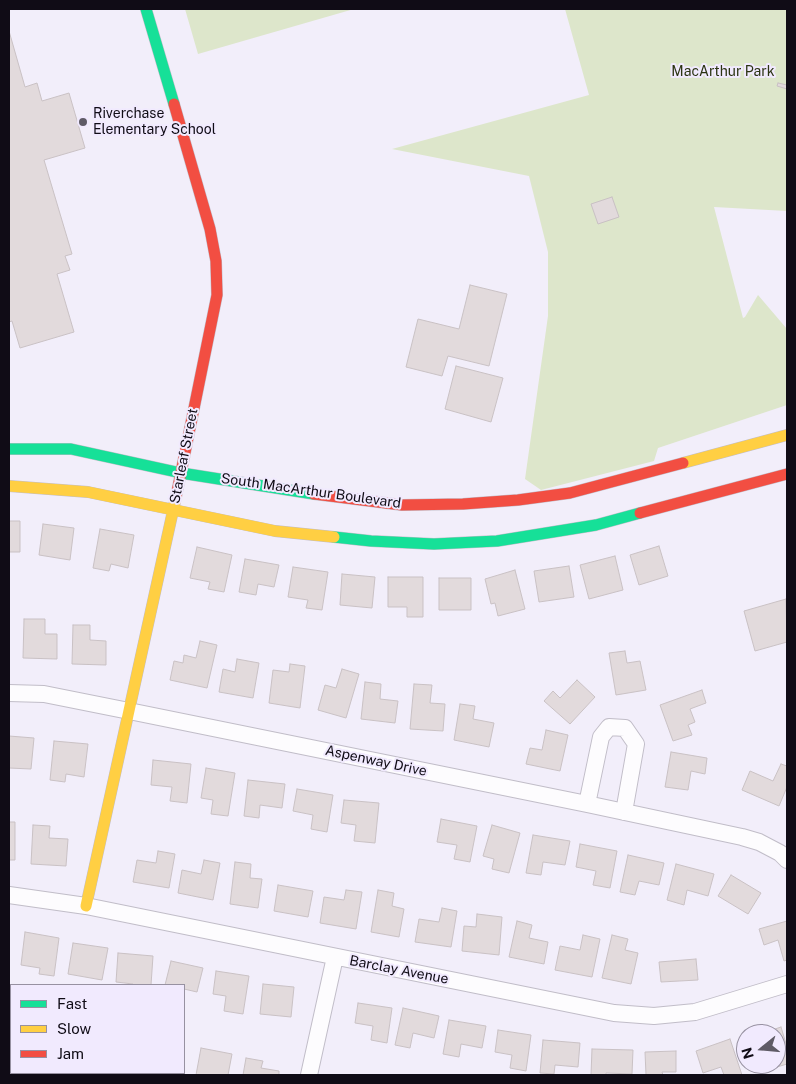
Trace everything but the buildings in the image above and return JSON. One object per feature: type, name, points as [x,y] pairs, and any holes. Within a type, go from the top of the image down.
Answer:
[{"type":"main road","name":"Starleaf Street","points":[[86,906],[181,473],[217,295],[216,261],[210,229],[146,9]]},
{"type":"main road","name":"South MacArthur Boulevard","points":[[9,448],[72,449],[181,473],[338,498],[402,505],[463,504],[518,500],[570,493],[787,435]]},
{"type":"main road","points":[[9,486],[88,492],[275,531],[361,540],[434,544],[497,541],[596,524],[787,474]]},
{"type":"street","name":"Aspenway Drive","points":[[9,693],[44,694],[742,837],[759,842],[780,853],[787,860]]},
{"type":"street","points":[[587,804],[601,737],[609,727],[625,728],[636,744],[624,812]]},
{"type":"street","name":"Barclay Avenue","points":[[9,895],[86,906],[614,1013],[654,1016],[695,1012],[787,984]]},
{"type":"street","points":[[309,1075],[335,957]]},
{"type":"green space","points":[[185,9],[354,9],[198,54]]},
{"type":"green space","name":"MacArthur Park","points":[[565,9],[787,9],[787,211],[714,207],[743,318],[758,295],[787,329],[787,405],[658,448],[654,461],[541,490],[525,479],[548,316],[548,252],[529,176],[392,149],[589,95]]},
{"type":"traffic: fast","points":[[146,9],[174,104]]},
{"type":"traffic: fast","points":[[9,449],[71,449],[181,473],[314,494]]},
{"type":"traffic: fast","points":[[334,537],[434,544],[497,541],[596,525],[640,513]]},
{"type":"traffic: slow","points":[[683,463],[787,435]]},
{"type":"traffic: slow","points":[[9,486],[88,492],[275,531],[334,537]]},
{"type":"traffic: slow","points":[[86,906],[176,497]]},
{"type":"traffic: jam","points":[[174,104],[210,229],[216,261],[217,295],[176,497]]},
{"type":"traffic: jam","points":[[314,494],[402,505],[463,504],[518,500],[570,493],[683,463]]},
{"type":"traffic: jam","points":[[640,513],[787,474]]},
{"type":"place","name":"Riverchase Elementary School","points":[[83,122]]}]
